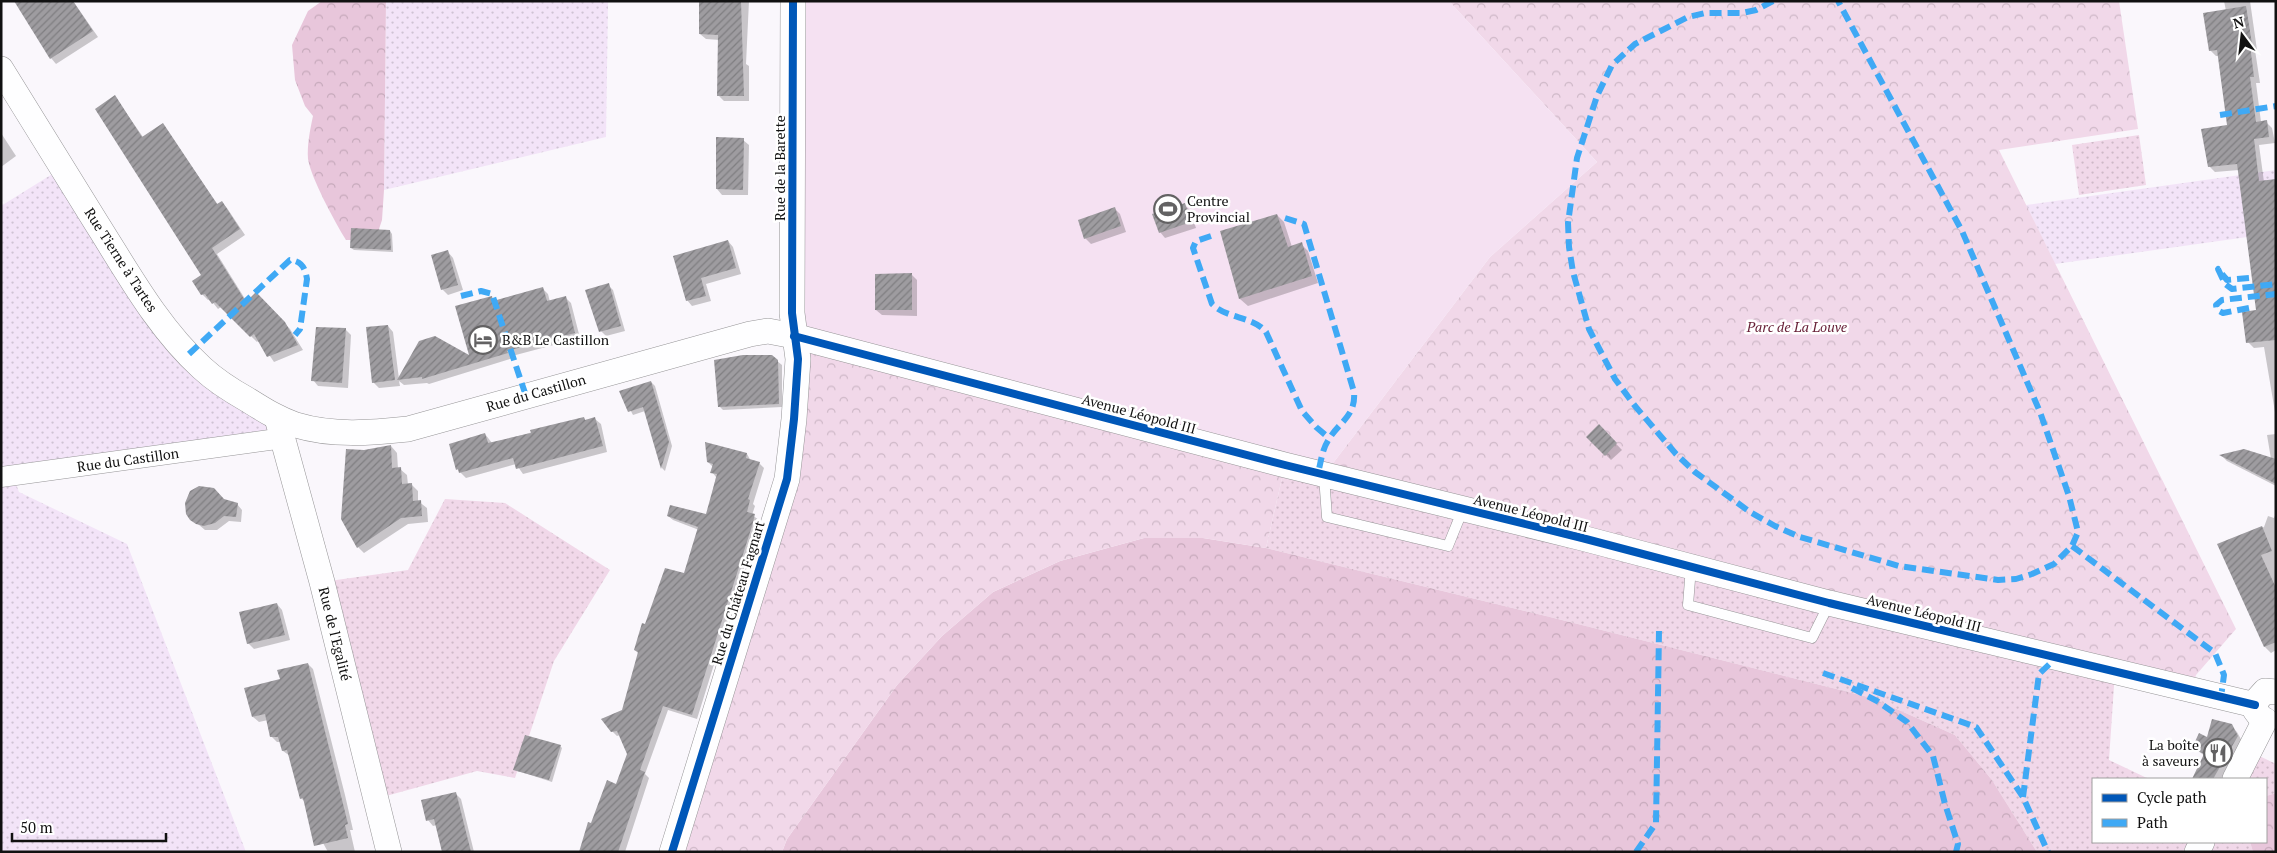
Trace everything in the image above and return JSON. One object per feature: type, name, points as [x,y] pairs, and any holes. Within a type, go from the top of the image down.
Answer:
[{"type":"street","name":"Rue de la Barette","points":[[793,1],[792,313],[799,337]]},
{"type":"street","name":"Rue Tierne à Tartes","points":[[1,69],[132,278],[180,345],[202,368],[281,428]]},
{"type":"street","name":"Rue du Castillon","points":[[1,477],[281,428],[373,433],[408,429],[750,334],[768,331],[799,337]]},
{"type":"street","name":"Avenue Léopold III","points":[[799,337],[1324,474],[2265,715]]},
{"type":"street","name":"Rue du Château Fagnart","points":[[672,852],[787,478],[794,419],[799,337]]},
{"type":"street","name":"Rue de l'Egalité","points":[[281,428],[389,852]]},
{"type":"street","points":[[2235,778],[2265,715],[2261,693],[2276,692]]},
{"type":"lane","points":[[1324,474],[1327,517],[1448,546],[1463,509]]},
{"type":"lane","points":[[1690,567],[1688,605],[1812,638],[1830,603]]},
{"type":"shaded area","points":[[386,1],[608,1],[606,137],[384,190]]},
{"type":"shaded area","name":"Centre Provincial","points":[[793,1],[1449,1],[1597,162],[1490,257],[1324,475],[804,339]]},
{"type":"shaded area","points":[[62,168],[132,278],[284,438],[13,476],[19,492],[127,544],[246,852],[1,852],[1,206]]},
{"type":"shaded area","points":[[2276,170],[2276,233],[2055,264],[2026,205]]},
{"type":"green space","points":[[322,1],[386,1],[382,220],[378,232],[361,240],[346,240],[318,188],[308,159],[313,116],[305,106],[295,80],[292,45],[308,11]]},
{"type":"green space","name":"Parc de La Louve","points":[[1449,1],[2119,1],[2138,129],[1999,150],[2236,629],[2196,675],[2191,690],[1324,475],[1490,257],[1597,162]]},
{"type":"green space","points":[[2139,135],[2146,185],[2079,195],[2072,145]]},
{"type":"green space","points":[[794,336],[1285,465],[1266,548],[1203,538],[1144,538],[1060,561],[993,592],[942,636],[897,685],[787,839],[782,852],[672,852],[787,479]]},
{"type":"green space","points":[[1285,465],[2115,671],[2109,760],[2147,778],[2092,778],[2092,843],[2188,843],[2183,852],[2037,852],[1992,780],[1955,735],[1872,698],[1266,548]]},
{"type":"green space","points":[[445,499],[505,503],[610,570],[554,661],[515,778],[477,771],[375,799],[322,582],[408,570]]},
{"type":"green space","points":[[1144,538],[1203,538],[1266,548],[1872,698],[1955,735],[1992,780],[2037,852],[782,852],[787,839],[897,685],[942,636],[993,592],[1060,561]]},
{"type":"green space","points":[[2249,751],[2276,764],[2276,793],[2267,796],[2267,778],[2236,778]]},
{"type":"green space","points":[[2276,793],[2276,852],[2253,852],[2250,843],[2267,843],[2267,796]]},
{"type":"green space","points":[[2202,843],[2250,843],[2253,852],[2197,852]]},
{"type":"building","points":[[14,1],[73,1],[93,31],[50,59]]},
{"type":"building","points":[[699,1],[741,1],[744,96],[717,96],[718,35],[699,34]]},
{"type":"building","points":[[2246,6],[2252,44],[2250,45],[2254,77],[2250,77],[2256,122],[2267,120],[2269,137],[2254,139],[2259,181],[2276,179],[2276,340],[2246,343],[2242,312],[2256,310],[2237,164],[2208,167],[2201,129],[2227,125],[2217,50],[2209,51],[2203,13]]},
{"type":"building","points":[[115,95],[142,137],[163,123],[217,204],[222,201],[240,229],[212,248],[246,302],[256,292],[285,322],[298,345],[267,357],[254,334],[250,337],[215,302],[212,304],[205,294],[201,295],[192,281],[201,275],[95,109]]},
{"type":"building","points":[[716,137],[744,138],[743,190],[716,189]]},
{"type":"building","points":[[1185,203],[1191,222],[1159,233],[1152,214]]},
{"type":"building","points":[[1115,207],[1121,226],[1084,239],[1078,220]]},
{"type":"building","points":[[1277,214],[1288,247],[1302,242],[1312,276],[1239,299],[1220,231]]},
{"type":"building","points":[[351,228],[390,230],[391,250],[350,248]]},
{"type":"building","points":[[728,240],[736,268],[701,278],[706,296],[686,301],[673,256]]},
{"type":"building","points":[[448,250],[458,285],[441,290],[431,255]]},
{"type":"building","points":[[912,273],[912,310],[875,310],[875,274]]},
{"type":"building","points":[[609,283],[621,326],[599,332],[585,290]]},
{"type":"building","points":[[543,287],[547,301],[566,296],[575,333],[507,351],[508,353],[422,379],[422,377],[397,380],[419,341],[435,336],[469,355],[455,306],[492,296],[493,301]]},
{"type":"building","points":[[388,325],[395,380],[372,383],[366,327]]},
{"type":"building","points":[[316,327],[346,328],[342,383],[311,381]]},
{"type":"building","points":[[743,355],[772,355],[778,360],[779,404],[718,407],[714,360]]},
{"type":"building","points":[[651,381],[669,442],[661,469],[643,407],[628,412],[619,391]]},
{"type":"building","points":[[584,417],[585,420],[595,417],[603,446],[516,469],[513,458],[459,473],[458,469],[456,470],[449,444],[485,433],[488,443],[531,433],[530,430]]},
{"type":"building","points":[[1599,424],[1617,443],[1605,456],[1586,437]]},
{"type":"building","points":[[705,442],[747,453],[746,458],[760,462],[748,499],[750,500],[747,512],[755,514],[752,526],[692,715],[663,706],[640,770],[645,772],[618,852],[579,852],[588,822],[591,823],[607,780],[616,784],[627,754],[617,731],[611,732],[601,719],[622,710],[638,652],[634,650],[642,623],[645,624],[665,568],[684,573],[698,527],[667,516],[670,505],[706,514],[717,474],[710,473],[713,464],[707,462]]},
{"type":"building","points":[[391,445],[392,468],[401,467],[402,484],[412,483],[413,501],[421,500],[422,516],[401,518],[357,548],[341,519],[346,449],[364,450]]},
{"type":"building","points":[[2244,449],[2276,459],[2276,484],[2219,455]]},
{"type":"building","points":[[199,486],[214,488],[224,499],[238,503],[236,517],[224,516],[215,523],[204,526],[190,520],[186,514],[185,503],[190,491]]},
{"type":"building","points":[[2262,526],[2272,551],[2261,555],[2276,588],[2276,642],[2264,647],[2217,544]]},
{"type":"building","points":[[277,603],[285,635],[247,644],[239,612]]},
{"type":"building","points":[[308,663],[348,824],[345,825],[348,838],[314,846],[303,798],[300,799],[287,750],[282,751],[278,737],[270,737],[265,714],[252,717],[244,688],[280,679],[277,670]]},
{"type":"building","points":[[2212,719],[2232,724],[2238,736],[2214,778],[2192,778],[2204,754],[2192,748],[2199,733],[2207,737]]},
{"type":"building","points":[[525,735],[561,745],[549,780],[513,770]]},
{"type":"building","points":[[456,792],[471,852],[442,852],[434,819],[426,821],[421,800]]},
{"type":"marked path","points":[[1773,1],[1756,10],[1742,13],[1705,13],[1688,17],[1635,44],[1612,65],[1597,96],[1577,158],[1568,223],[1573,272],[1589,329],[1615,379],[1635,406],[1676,454],[1695,472],[1750,512],[1775,526],[1800,537],[1899,566],[1998,580],[2016,579],[2032,574],[2054,564],[2072,546],[2078,532],[2069,496],[2040,412],[1962,231],[1838,1]]},
{"type":"marked path","points":[[2220,115],[2276,106]]},
{"type":"marked path","points":[[1285,218],[1304,224],[1354,392],[1350,413],[1327,443],[1323,451],[1318,473]]},
{"type":"marked path","points":[[1211,236],[1196,241],[1193,248],[1212,304],[1218,309],[1254,323],[1266,332],[1302,411],[1329,438]]},
{"type":"marked path","points":[[189,354],[290,260],[302,266],[307,279],[300,329],[295,335]]},
{"type":"marked path","points":[[2249,278],[2227,280],[2218,269],[2225,284],[2232,289],[2276,284]]},
{"type":"marked path","points":[[461,296],[481,291],[492,294],[526,396]]},
{"type":"marked path","points":[[2249,308],[2223,313],[2217,310],[2216,305],[2222,300],[2276,294]]},
{"type":"marked path","points":[[2072,546],[2215,653],[2224,675],[2221,697]]},
{"type":"marked path","points":[[1636,852],[1656,823],[1659,631]]},
{"type":"marked path","points":[[2023,797],[2039,674],[2056,658]]},
{"type":"marked path","points":[[1823,673],[1976,727],[2023,797],[2048,852]]},
{"type":"marked path","points":[[1852,688],[1877,701],[1907,722],[1933,756],[1945,804],[1958,844],[1956,852]]},
{"type":"cycle path","points":[[672,852],[787,479],[798,359],[792,313],[793,1]]},
{"type":"cycle path","points":[[794,336],[1285,465],[1582,538],[1829,603],[2255,705]]},
{"type":"place","name":"Centre Provincial","points":[[1168,209]]},
{"type":"place","name":"B&B Le Castillon","points":[[483,340]]},
{"type":"place","name":"La boîte à saveurs","points":[[2218,753]]}]
